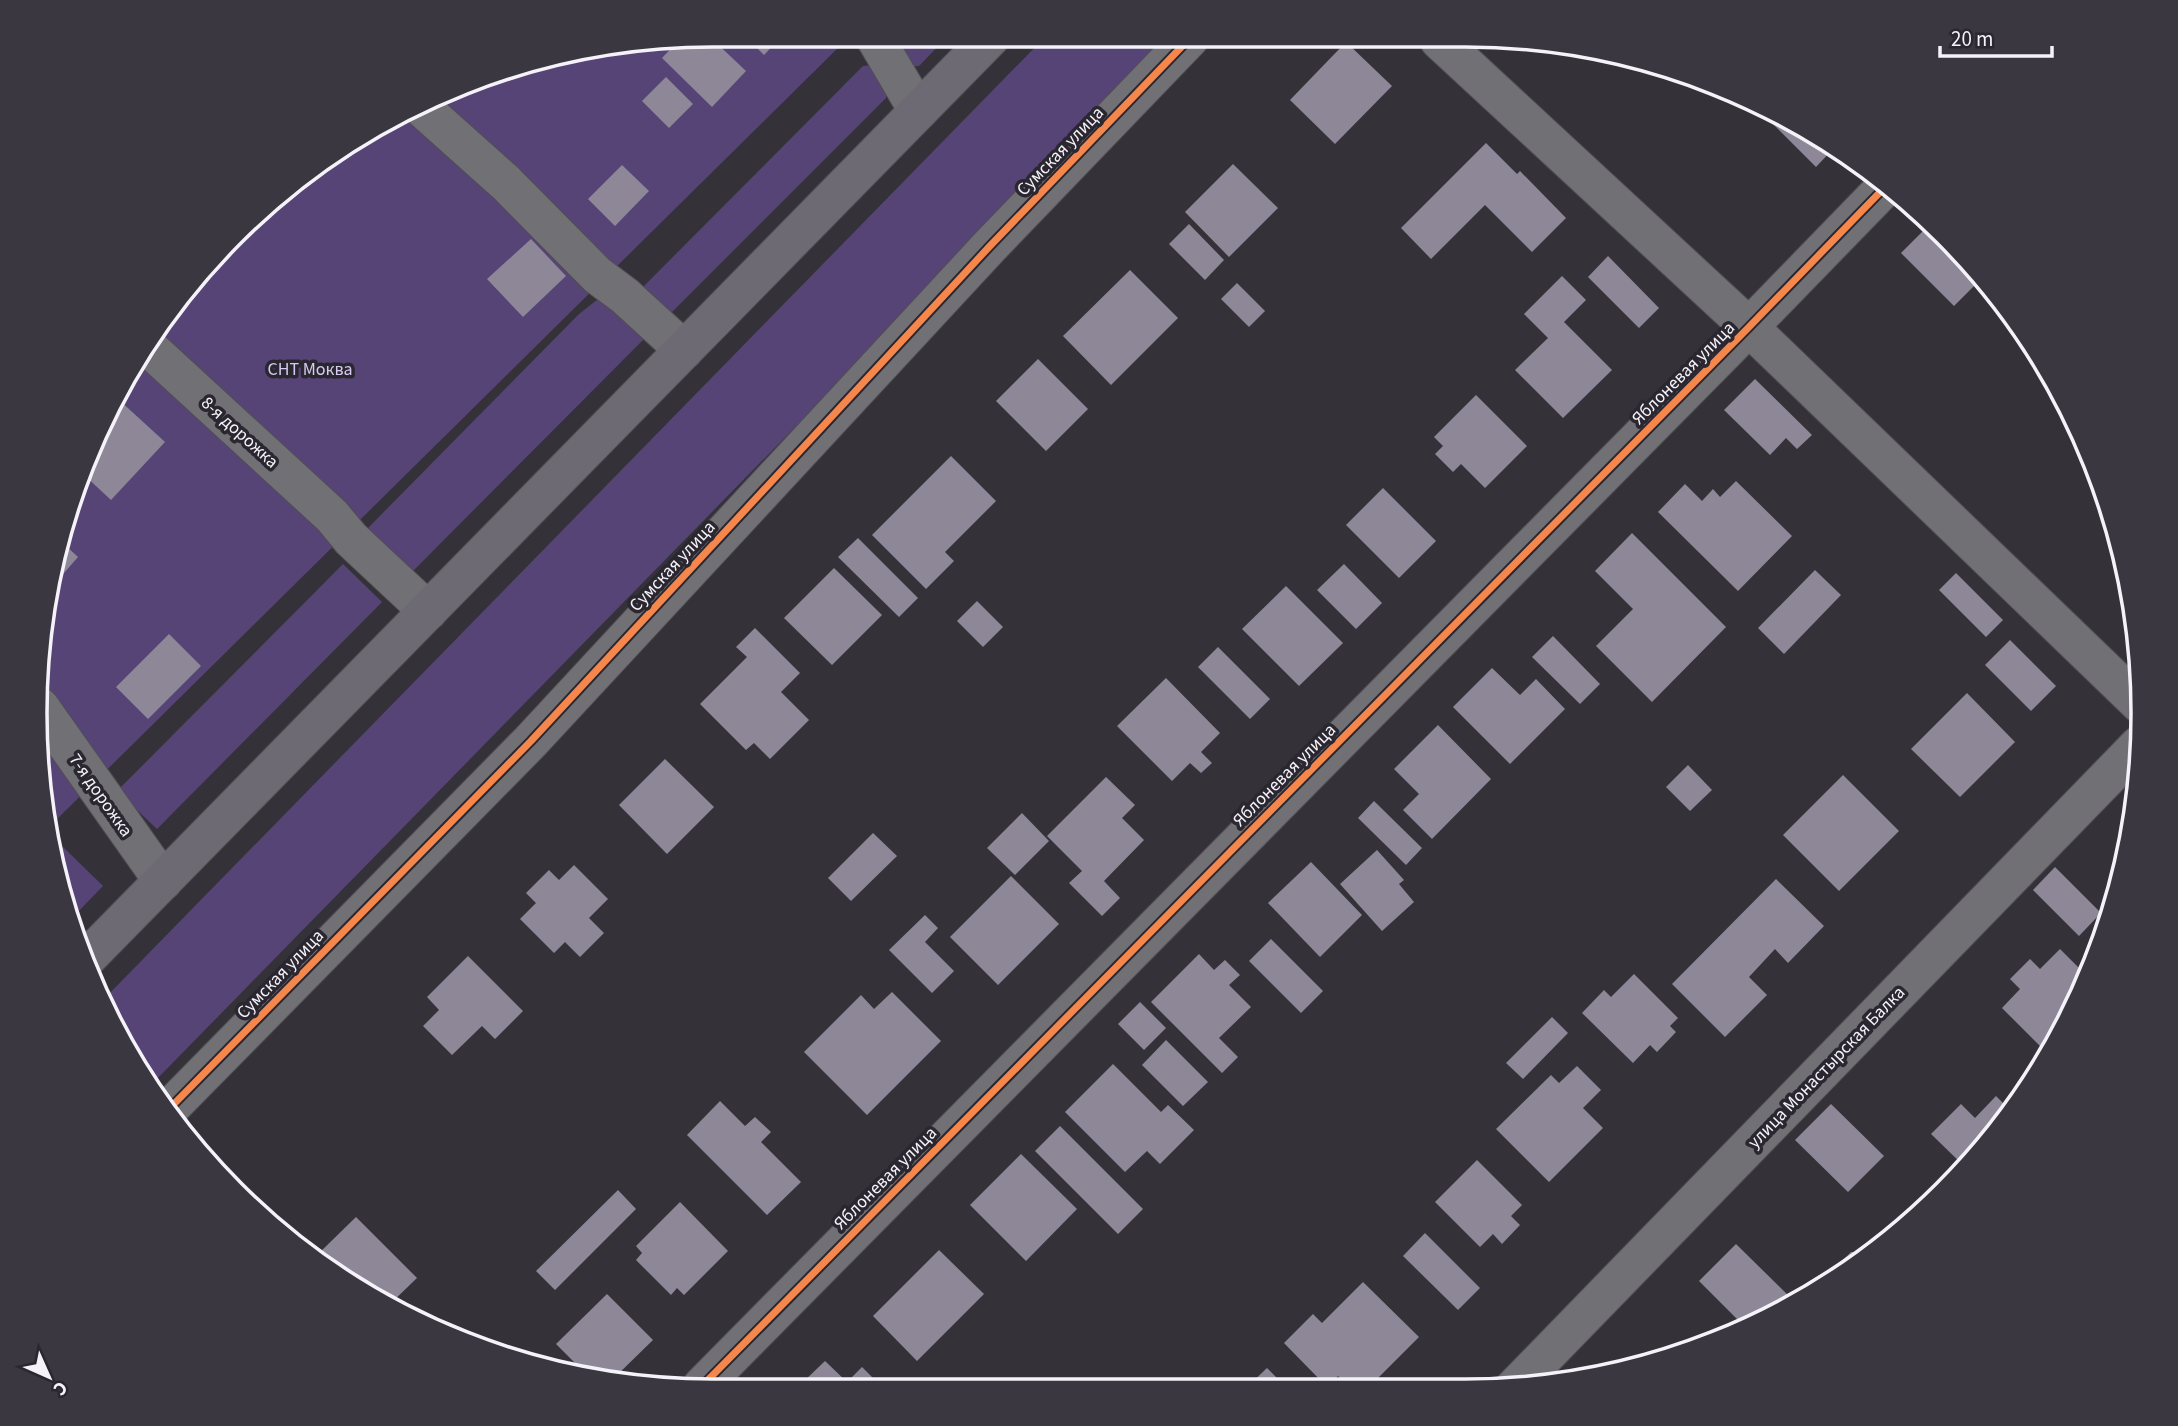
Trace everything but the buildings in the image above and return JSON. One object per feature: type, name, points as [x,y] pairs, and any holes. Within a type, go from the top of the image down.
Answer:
[{"type":"main road","points":[[92,953],[981,47]]},
{"type":"street","points":[[880,47],[918,111]]},
{"type":"street","name":"Сумская улица","points":[[174,1104],[531,741],[989,247],[1181,47]]},
{"type":"street","points":[[1447,47],[1749,327],[2130,695]]},
{"type":"street","points":[[427,112],[499,177],[597,275],[625,296],[684,350]]},
{"type":"street","name":"Яблоневая улица","points":[[708,1379],[1880,193]]},
{"type":"street","name":"8-я дорожка","points":[[153,352],[332,516],[351,538],[428,611]]},
{"type":"street","name":"7-я дорожка","points":[[47,717],[163,881]]},
{"type":"street","name":"улица Монастырская Балка","points":[[1526,1375],[2129,755]]},
{"type":"green space","name":"СНТ Моква","points":[[713,47],[839,47],[56,820],[49,757],[49,669],[60,583],[83,499],[98,458],[136,380],[185,308],[242,242],[308,185],[380,136],[458,98],[499,83],[583,60],[626,53]]},
{"type":"green space","points":[[896,47],[937,47],[919,66],[906,67]]},
{"type":"green space","points":[[1035,47],[1167,47],[157,1079],[136,1046],[110,993]]},
{"type":"green space","points":[[873,65],[886,87],[886,98],[670,314],[637,293],[863,66]]},
{"type":"green space","points":[[602,296],[648,335],[411,573],[374,548],[368,528],[579,314]]},
{"type":"green space","points":[[343,564],[382,602],[157,829],[117,791]]},
{"type":"green space","points":[[63,847],[103,886],[78,912],[70,885]]},
{"type":"cycle path","points":[[174,1104],[531,741],[989,247],[1181,47]]},
{"type":"cycle path","points":[[709,1379],[1880,193]]}]
